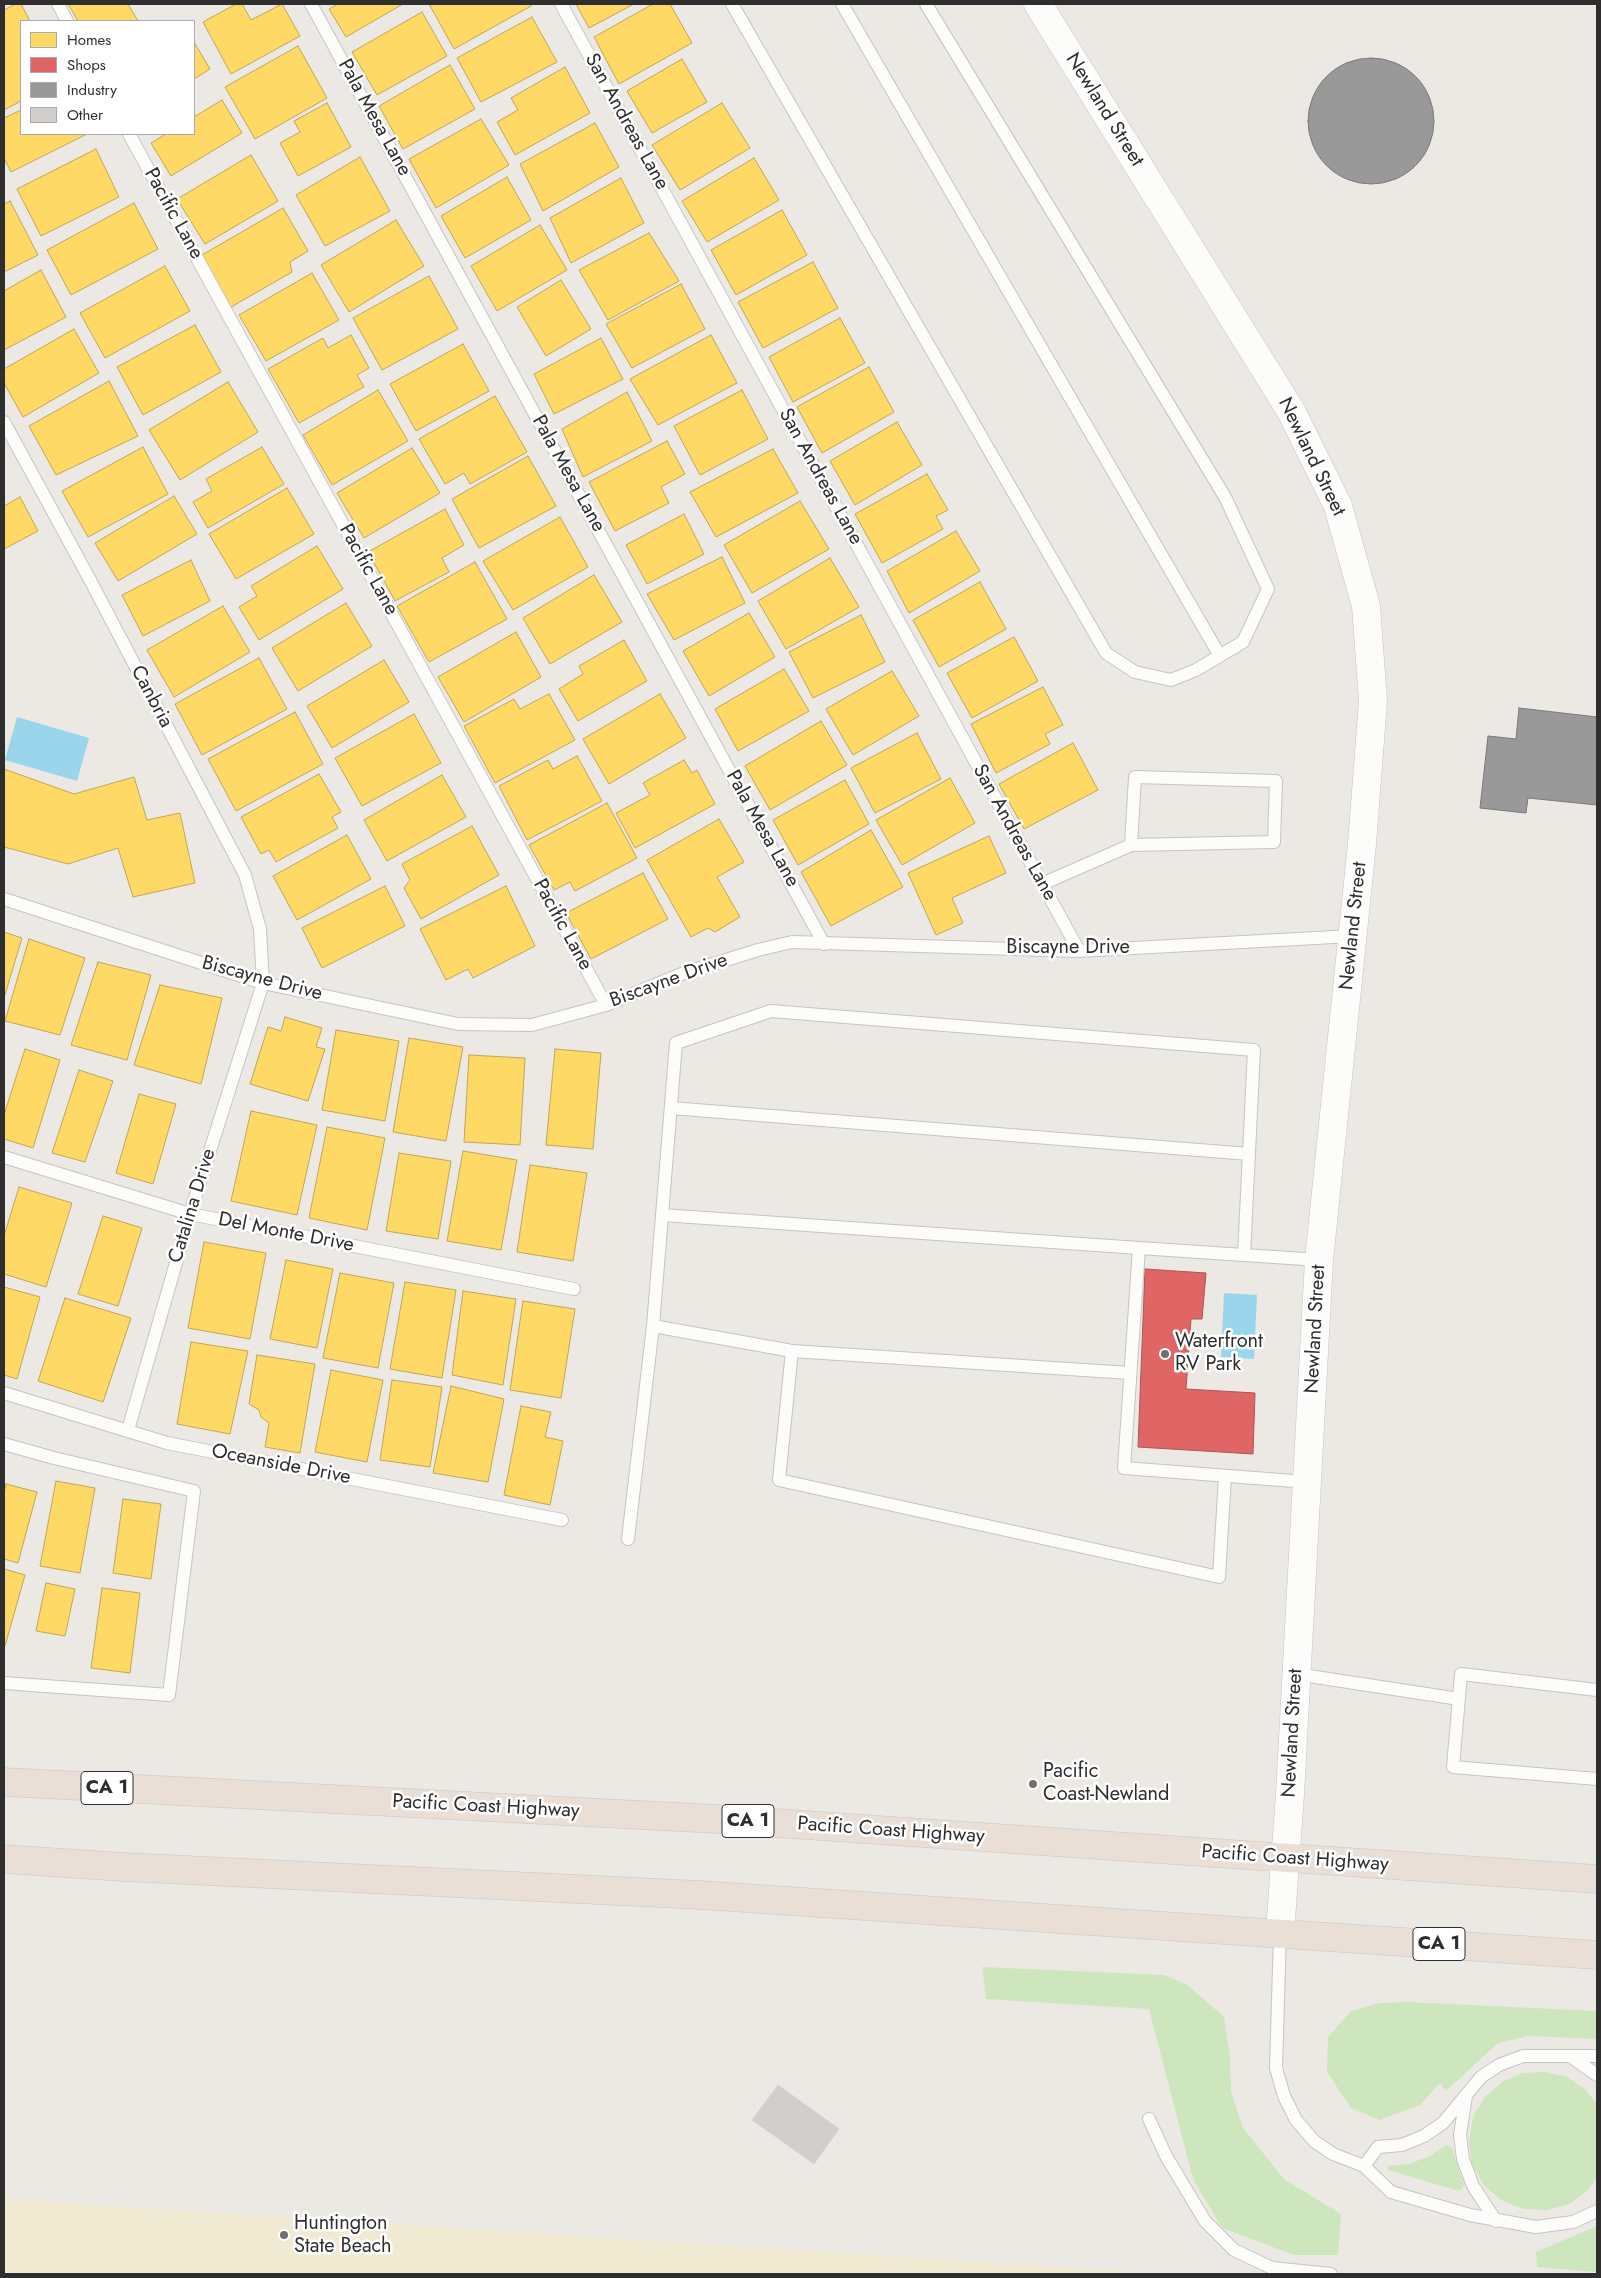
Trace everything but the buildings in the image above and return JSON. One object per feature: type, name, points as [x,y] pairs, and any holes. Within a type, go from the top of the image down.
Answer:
[{"type":"highway","name":"Pacific Coast Highway","points":[[4,1782],[717,1818],[1285,1859],[1597,1879]]},
{"type":"highway","name":"CA 1","points":[[4,1859],[134,1868],[664,1892],[1597,1954]]},
{"type":"street","name":"Newland Street","points":[[1038,4],[1291,411],[1338,506],[1366,606],[1373,701],[1362,844],[1319,1260],[1280,1933]]},
{"type":"lane","points":[[58,4],[66,20]]},
{"type":"lane","name":"Pala Mesa Lane","points":[[311,4],[824,944]]},
{"type":"lane","name":"San Andreas Lane","points":[[561,4],[1079,951]]},
{"type":"lane","points":[[732,4],[1106,654],[1135,672],[1171,680],[1196,670],[1243,642],[1268,589],[1225,497],[926,4]]},
{"type":"lane","points":[[842,4],[1220,656]]},
{"type":"lane","name":"Pacific Lane","points":[[130,135],[606,1005]]},
{"type":"lane","name":"Canbria","points":[[4,422],[89,578],[245,875],[260,929],[263,983]]},
{"type":"lane","points":[[1042,884],[1131,845],[1274,842],[1276,781],[1136,777],[1131,845]]},
{"type":"lane","name":"Biscayne Drive","points":[[4,899],[263,983],[458,1024],[532,1025],[606,1005],[684,973],[758,950],[792,942],[1079,951],[1352,936]]},
{"type":"lane","name":"Catalina Drive","points":[[128,1430],[190,1214],[263,983]]},
{"type":"lane","points":[[628,1538],[653,1326],[676,1043],[771,1011],[1254,1050],[1244,1255]]},
{"type":"lane","points":[[670,1108],[1249,1154]]},
{"type":"lane","name":"Del Monte Drive","points":[[4,1156],[190,1214],[574,1289]]},
{"type":"lane","points":[[662,1215],[1319,1260]]},
{"type":"lane","points":[[1139,1248],[1124,1468],[1307,1482]]},
{"type":"lane","points":[[653,1326],[792,1352],[1130,1373]]},
{"type":"lane","points":[[792,1352],[779,1480],[1219,1576],[1225,1476]]},
{"type":"lane","name":"Oceanside Drive","points":[[4,1393],[167,1443],[562,1520]]},
{"type":"lane","points":[[4,1444],[54,1458],[194,1491],[168,1695],[4,1683]]},
{"type":"lane","points":[[1296,1674],[1459,1698]]},
{"type":"lane","points":[[1597,1690],[1461,1674],[1453,1767],[1597,1779]]},
{"type":"lane","points":[[1280,1933],[1276,2068],[1284,2096],[1296,2120],[1314,2141],[1333,2154],[1364,2166],[1391,2192],[1496,2221],[1536,2227],[1573,2222],[1597,2211]]},
{"type":"lane","points":[[1364,2166],[1378,2147],[1402,2145],[1424,2136],[1443,2123],[1482,2077],[1500,2064],[1523,2056],[1597,2056]]},
{"type":"lane","points":[[1570,2056],[1597,2075]]},
{"type":"lane","points":[[1466,2096],[1460,2135],[1464,2160],[1473,2186],[1496,2221]]},
{"type":"lane","points":[[1149,2119],[1166,2156],[1205,2221],[1234,2250],[1272,2268],[1331,2274]]},
{"type":"green space","points":[[982,1967],[1164,1975],[1186,1984],[1224,2017],[1230,2058],[1231,2092],[1243,2128],[1284,2179],[1341,2214],[1338,2255],[1294,2255],[1222,2228],[1193,2179],[1149,2009],[986,1999]]},
{"type":"green space","points":[[1406,2002],[1597,2011],[1597,2039],[1529,2036],[1498,2043],[1446,2091],[1440,2083],[1420,2105],[1379,2120],[1351,2108],[1327,2072],[1328,2037],[1351,2011],[1380,2003]]},
{"type":"green space","points":[[1545,2072],[1567,2077],[1585,2089],[1597,2104],[1597,2177],[1589,2189],[1570,2204],[1547,2210],[1523,2209],[1501,2200],[1484,2185],[1472,2164],[1469,2141],[1473,2117],[1485,2097],[1502,2082],[1522,2073]]},
{"type":"green space","points":[[1446,2145],[1452,2148],[1464,2185],[1459,2191],[1388,2170],[1388,2166],[1408,2164],[1428,2157]]},
{"type":"green space","points":[[1597,2226],[1597,2272],[1537,2267],[1536,2252]]},
{"type":"sand","name":"Huntington State Beach","points":[[4,2199],[1125,2271],[1129,2274],[4,2274]]},
{"type":"water","points":[[17,717],[89,738],[77,781],[5,760]]},
{"type":"water","points":[[1224,1293],[1257,1295],[1254,1359],[1221,1357]]},
{"type":"place","name":"Waterfront RV Park","points":[[1165,1354]]},
{"type":"place","name":"Pacific Coast-Newland","points":[[1033,1784]]},
{"type":"place","name":"Huntington State Beach","points":[[284,2235]]}]
